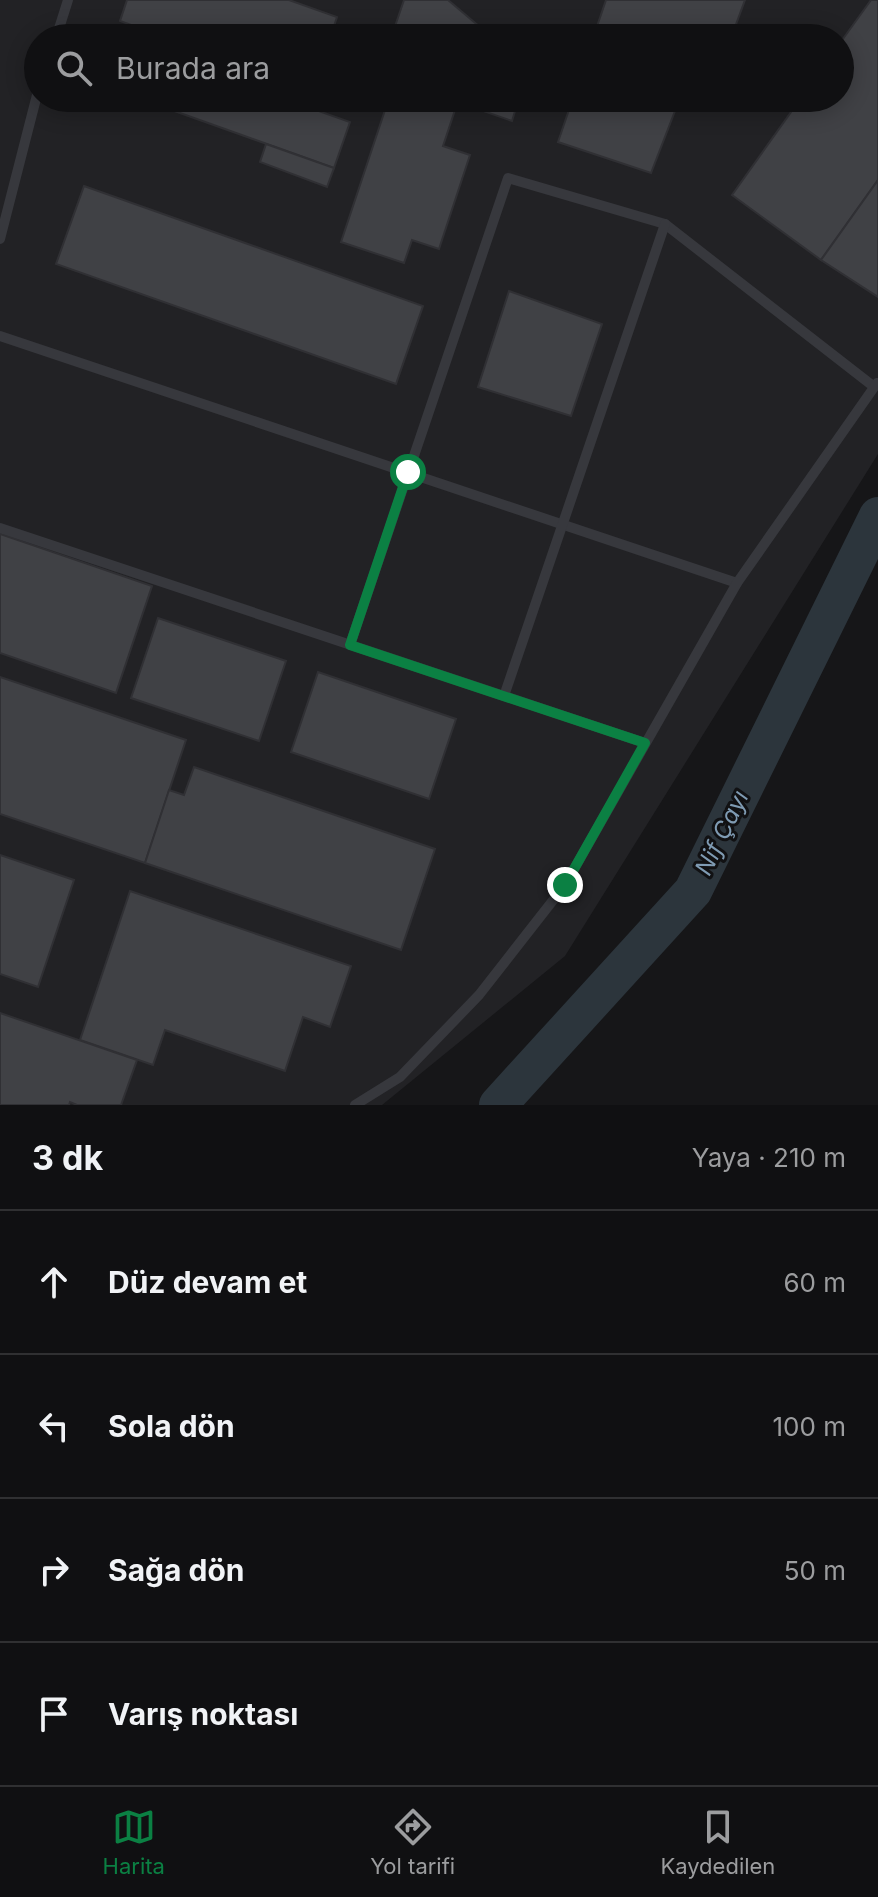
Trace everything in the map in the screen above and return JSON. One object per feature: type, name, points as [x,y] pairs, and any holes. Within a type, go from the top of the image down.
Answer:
[{"type":"lane","points":[[60,24],[68,0]]},
{"type":"lane","points":[[0,239],[33,112]]},
{"type":"lane","points":[[350,645],[508,178],[665,224],[875,384],[737,583],[565,885],[479,995],[400,1077],[355,1105]]},
{"type":"lane","points":[[504,696],[665,224]]},
{"type":"lane","points":[[0,336],[737,583]]},
{"type":"lane","points":[[0,528],[645,743]]},
{"type":"shaded area","points":[[0,0],[878,0],[878,454],[565,956],[382,1105],[0,1105]]},
{"type":"building","points":[[127,0],[289,0],[337,17],[335,24],[128,24],[120,21]]},
{"type":"building","points":[[404,0],[448,0],[476,24],[396,24]]},
{"type":"building","points":[[606,0],[745,0],[736,24],[598,24]]},
{"type":"building","points":[[871,0],[878,0],[878,180],[821,260],[732,195],[791,112],[854,112],[854,24]]},
{"type":"building","points":[[177,112],[322,112],[350,122],[334,168]]},
{"type":"building","points":[[384,112],[454,112],[443,146],[470,155],[439,249],[412,240],[404,263],[341,242]]},
{"type":"building","points":[[486,112],[515,112],[512,121]]},
{"type":"building","points":[[568,112],[675,112],[651,173],[558,142]]},
{"type":"building","points":[[266,144],[334,168],[327,187],[260,162]]},
{"type":"building","points":[[878,180],[878,297],[821,260]]},
{"type":"building","points":[[84,186],[423,306],[396,384],[56,264]]},
{"type":"building","points":[[509,291],[602,324],[571,416],[478,387]]},
{"type":"building","points":[[0,534],[152,586],[116,693],[0,653]]},
{"type":"building","points":[[158,618],[286,661],[259,741],[131,698]]},
{"type":"building","points":[[318,672],[456,719],[429,799],[291,752]]},
{"type":"building","points":[[0,677],[186,740],[145,863],[0,814]]},
{"type":"building","points":[[194,767],[435,849],[401,950],[145,863],[169,790],[184,795]]},
{"type":"building","points":[[0,855],[74,880],[38,987],[0,974]]},
{"type":"building","points":[[130,891],[351,966],[330,1027],[303,1017],[285,1071],[165,1030],[153,1065],[80,1040]]},
{"type":"building","points":[[0,1013],[137,1060],[121,1105],[77,1105],[70,1102],[69,1105],[0,1105]]},
{"type":"waterway","name":"Nif Çayı","points":[[498,1105],[693,891],[878,516]]},
{"type":"route","points":[[408,472],[350,645],[645,743],[565,885]]}]
